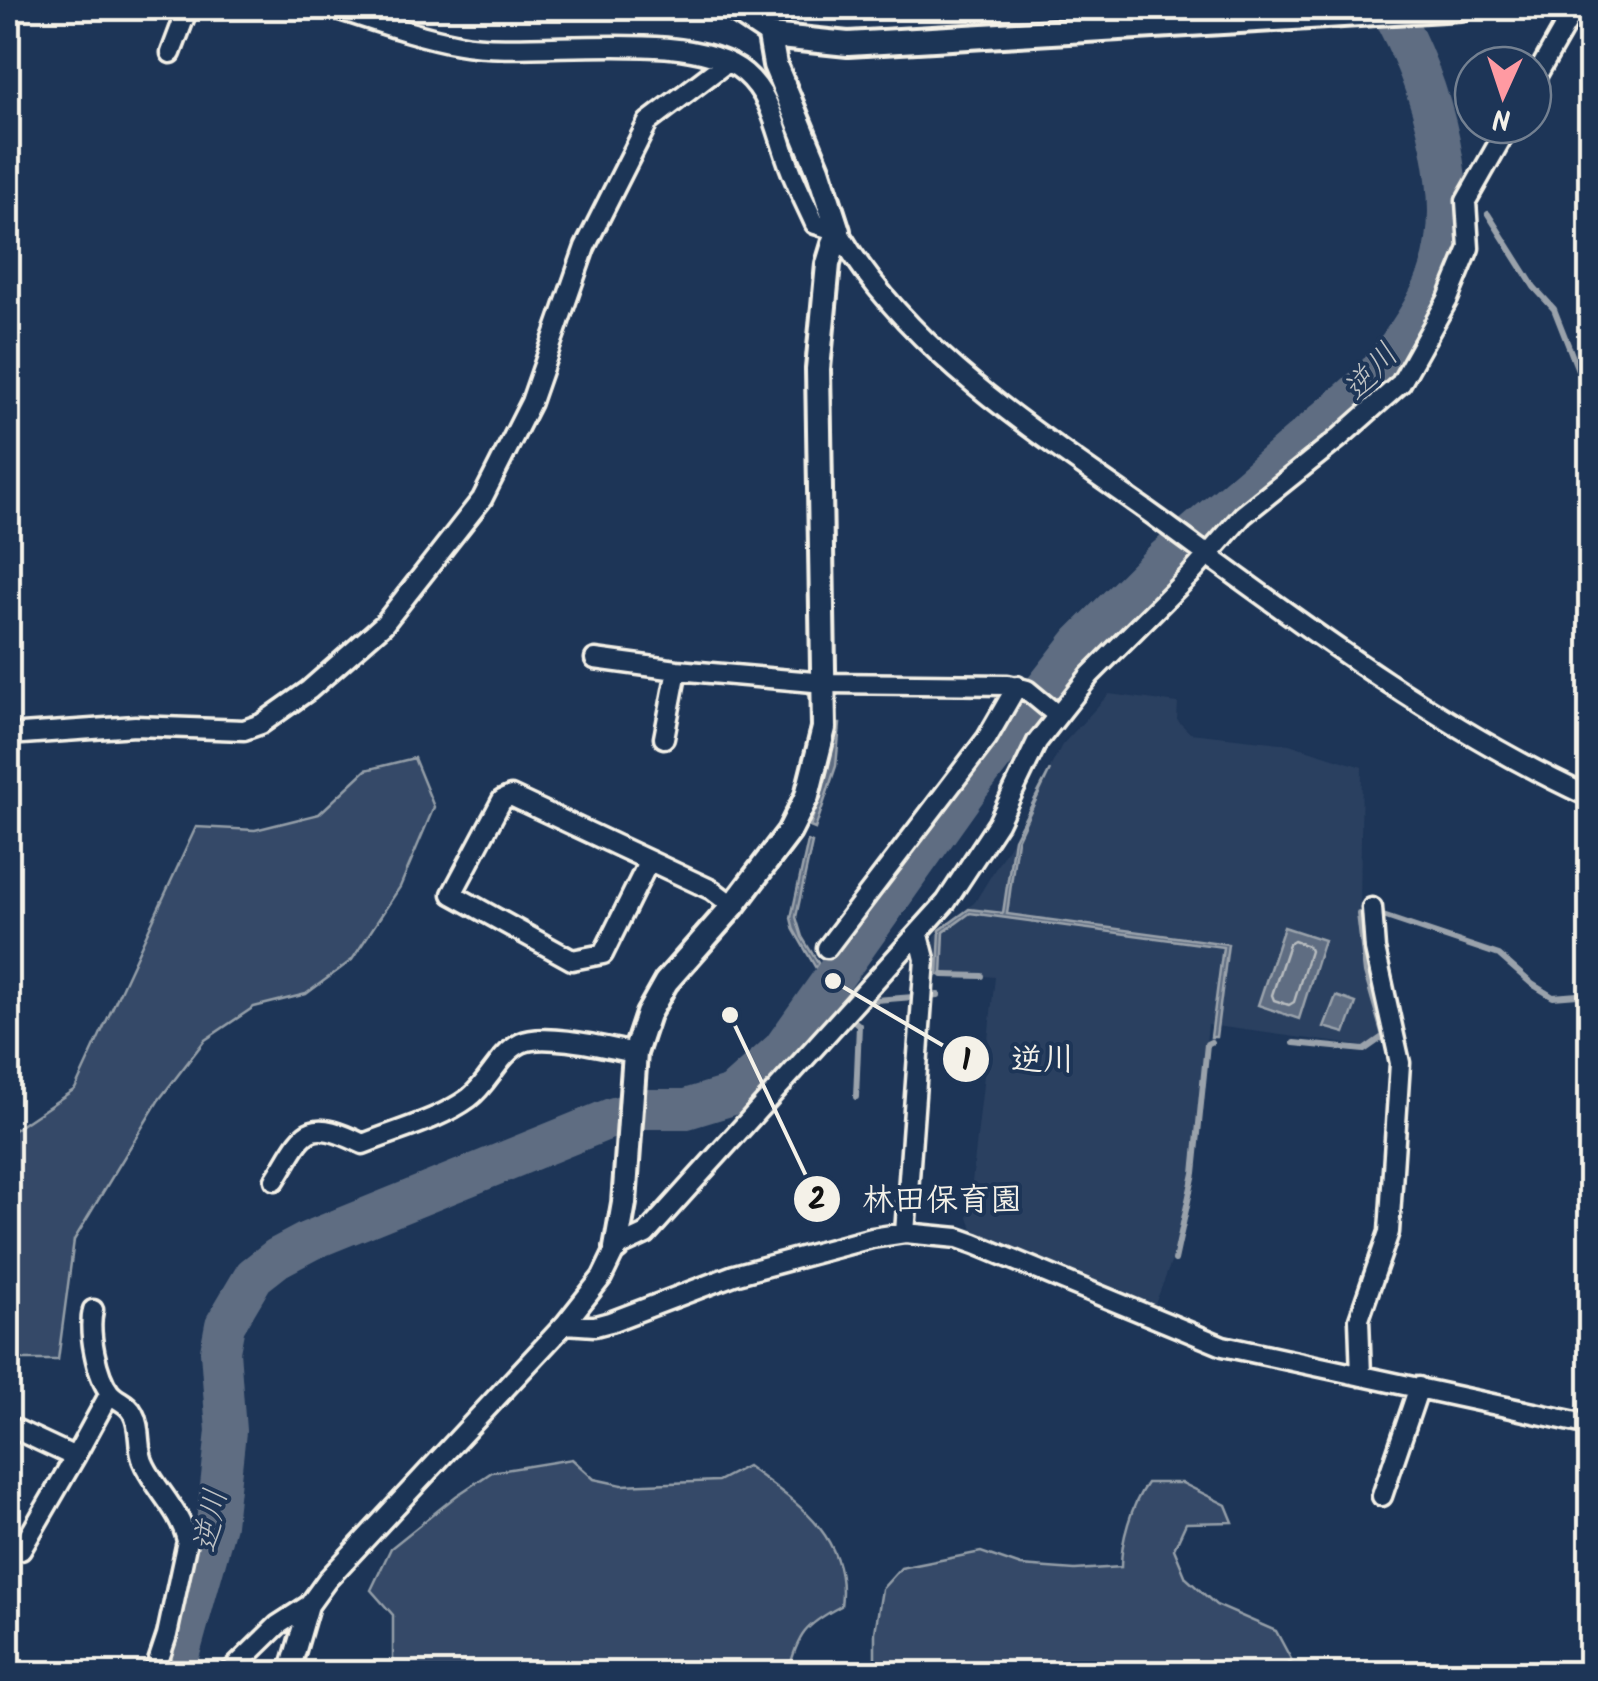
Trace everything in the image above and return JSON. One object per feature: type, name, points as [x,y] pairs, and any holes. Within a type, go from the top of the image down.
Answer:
[{"type":"street","points":[[171,53],[188,8]]},
{"type":"street","points":[[334,8],[364,12],[460,45],[586,44],[666,49],[727,62],[743,71],[768,105],[815,224],[838,232]]},
{"type":"street","points":[[728,8],[770,36],[848,44],[1374,10],[1460,8]]},
{"type":"street","points":[[1553,47],[1575,8]]},
{"type":"street","points":[[770,36],[775,64],[818,169],[838,232],[857,264],[938,352],[1032,432],[1397,688],[1590,797]]},
{"type":"street","points":[[8,736],[135,726],[244,730],[261,724],[309,690],[384,624],[482,499],[531,402],[585,246],[648,122],[727,62]]},
{"type":"street","points":[[616,1248],[646,1234],[919,935],[998,824],[1050,708],[1090,675],[1203,552],[1401,382],[1448,299],[1468,248],[1466,201],[1498,145]]},
{"type":"street","points":[[228,1674],[278,1625],[310,1605],[358,1545],[565,1324],[602,1277],[616,1248],[624,1204],[635,1053],[648,1014],[666,982],[733,906],[789,832],[806,796],[824,728],[818,370],[828,264],[838,232]]},
{"type":"street","points":[[595,659],[825,683],[1022,688],[1050,708]]},
{"type":"street","points":[[664,738],[676,670]]},
{"type":"street","points":[[827,948],[1022,688]]},
{"type":"street","points":[[649,861],[602,954],[572,960],[452,894],[502,800],[512,796],[712,890],[733,906]]},
{"type":"street","points":[[1361,1376],[1359,1319],[1389,1232],[1400,1063],[1375,949],[1372,908]]},
{"type":"street","points":[[906,1233],[924,959],[919,935]]},
{"type":"street","points":[[275,1180],[304,1133],[318,1128],[334,1130],[362,1144],[436,1115],[465,1102],[522,1042],[540,1039],[635,1053]]},
{"type":"street","points":[[565,1324],[595,1326],[610,1322],[734,1275],[872,1238],[906,1233],[958,1238],[1223,1346],[1590,1425]]},
{"type":"street","points":[[93,1310],[90,1320],[101,1373],[110,1393],[130,1407],[136,1417],[144,1466],[184,1526],[187,1540],[167,1635],[154,1674]]},
{"type":"street","points":[[1382,1496],[1419,1387]]},
{"type":"street","points":[[21,1550],[110,1393]]},
{"type":"street","points":[[8,1431],[15,1429],[75,1457]]},
{"type":"street","points":[[289,1674],[310,1605]]},
{"type":"shaded area","points":[[1109,694],[1178,703],[1177,720],[1190,733],[1289,744],[1362,767],[1360,909],[1370,968],[1388,1033],[1369,1047],[1208,1025],[1191,1171],[1172,1260],[1152,1312],[1112,1298],[1095,1283],[976,1235],[968,1218],[995,977],[933,972],[935,936],[975,902],[1062,745]]},
{"type":"shaded area","points":[[414,758],[434,807],[400,887],[352,960],[306,994],[254,1007],[205,1040],[158,1101],[74,1240],[58,1360],[8,1360],[8,1134],[75,1089],[196,827],[255,830],[319,814],[366,770]]},
{"type":"shaded area","points":[[572,1459],[594,1479],[622,1485],[718,1481],[747,1466],[801,1508],[828,1541],[842,1581],[841,1606],[805,1632],[788,1673],[381,1673],[393,1664],[393,1615],[371,1590],[391,1548],[492,1472]]},
{"type":"shaded area","points":[[1147,1483],[1182,1483],[1226,1505],[1233,1522],[1186,1523],[1174,1549],[1186,1578],[1216,1605],[1276,1631],[1292,1661],[1267,1674],[875,1673],[875,1632],[882,1589],[901,1568],[981,1552],[1021,1566],[1075,1570],[1121,1567],[1128,1524]]},
{"type":"water","points":[[834,724],[840,724],[836,766],[815,829],[810,827],[829,762]]},
{"type":"water","points":[[1050,770],[1017,840],[1007,914],[1228,944],[1216,1037],[1211,1037],[1223,947],[970,913],[944,932],[942,975],[938,975],[940,930],[969,909],[1003,913],[1014,839]]},
{"type":"water","points":[[808,841],[812,843],[796,917],[802,937],[818,963],[817,970],[791,918]]},
{"type":"water","points":[[1284,927],[1324,940],[1299,1019],[1258,1005]]},
{"type":"water","points":[[1336,996],[1356,1003],[1345,1033],[1324,1027]]},
{"type":"waterway","name":"逆川","points":[[174,1674],[216,1524],[226,1431],[220,1351],[225,1325],[254,1276],[309,1241],[614,1117],[645,1109],[686,1109],[732,1095],[782,1050],[971,784],[1080,644],[1165,559],[1369,383],[1396,350],[1433,288],[1448,220],[1441,145],[1431,107],[1419,71],[1389,8]]},
{"type":"waterway","points":[[1442,152],[1461,182]]},
{"type":"waterway","points":[[1488,214],[1534,287],[1554,309],[1590,393]]},
{"type":"waterway","points":[[809,691],[815,704]]},
{"type":"waterway","points":[[1294,1043],[1364,1050],[1384,1036],[1366,973],[1359,914]]},
{"type":"waterway","points":[[1380,915],[1499,955],[1553,997],[1590,994]]},
{"type":"waterway","points":[[943,975],[982,976]]},
{"type":"waterway","points":[[826,976],[849,994]]},
{"type":"waterway","points":[[864,1001],[938,995]]},
{"type":"waterway","points":[[853,1020],[859,1025],[856,1097]]},
{"type":"waterway","points":[[1175,1260],[1194,1173],[1207,1044],[1211,1042]]},
{"type":"place","name":"逆川","points":[[833,981]]},
{"type":"place","name":"林田保育園","points":[[730,1015]]}]
